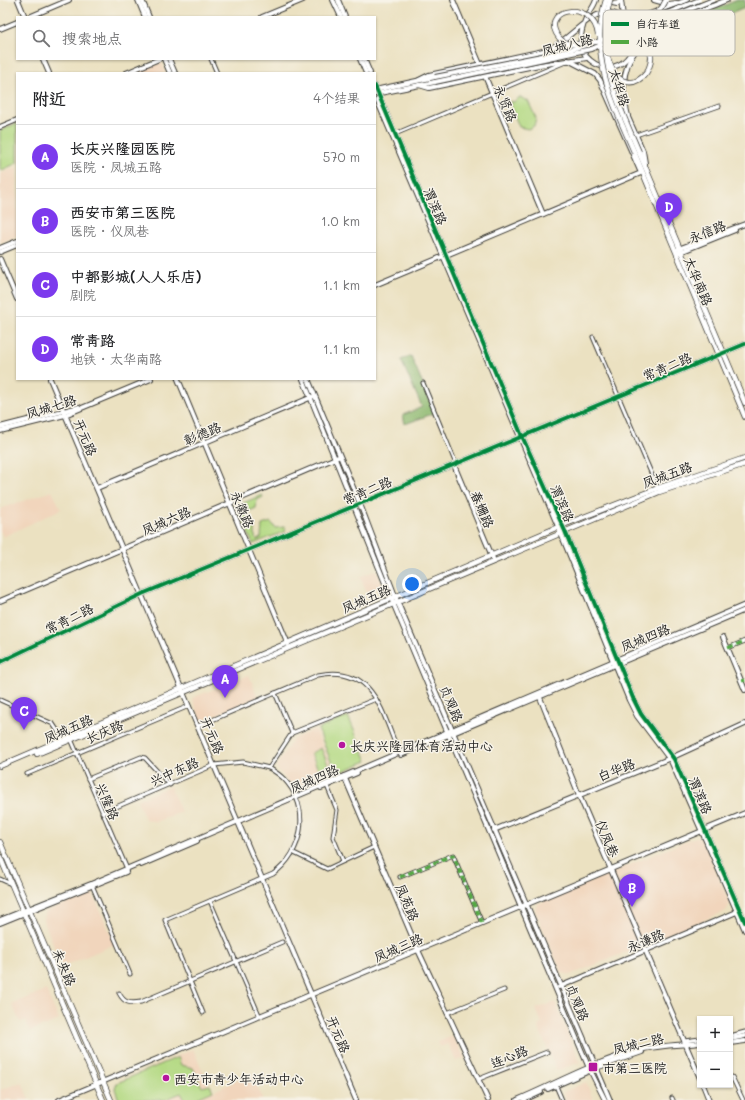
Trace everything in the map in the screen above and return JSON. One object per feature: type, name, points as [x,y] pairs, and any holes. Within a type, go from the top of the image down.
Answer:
[{"type":"main road","name":"太华路","points":[[607,10],[608,0]]},
{"type":"main road","name":"太华路","points":[[605,10],[608,0]]},
{"type":"main road","points":[[660,10],[666,0]]},
{"type":"main road","points":[[564,6],[558,13],[554,23],[557,35],[562,41],[569,44],[595,42]]},
{"type":"main road","points":[[587,6],[593,12],[596,21],[598,51],[601,58]]},
{"type":"main road","name":"太华路","points":[[603,18],[600,28],[601,58],[608,92],[637,153]]},
{"type":"main road","name":"太华路","points":[[606,56],[611,86],[637,153]]},
{"type":"main road","points":[[607,56],[613,72],[620,79],[629,81],[642,77],[648,71],[652,64],[651,56]]},
{"type":"main road","name":"太华南路","points":[[637,153],[678,251],[745,402]]},
{"type":"main road","name":"太华南路","points":[[678,251],[718,355],[745,417]]},
{"type":"main road","name":"凤城五路","points":[[493,559],[560,527],[745,458]]},
{"type":"main road","name":"凤城五路","points":[[0,769],[395,600],[493,559],[563,532],[659,490],[745,464]]},
{"type":"main road","name":"凤城五路","points":[[0,766],[183,690]]},
{"type":"main road","name":"未央路","points":[[0,842],[26,911],[103,1100]]},
{"type":"main road","name":"未央路","points":[[0,857],[11,884],[26,911],[110,1100]]},
{"type":"street","points":[[18,0],[25,16]]},
{"type":"street","points":[[31,16],[69,0]]},
{"type":"street","points":[[138,0],[145,16]]},
{"type":"street","points":[[142,0],[149,16]]},
{"type":"street","points":[[264,16],[303,0]]},
{"type":"street","points":[[333,0],[341,16]]},
{"type":"street","points":[[338,0],[345,16]]},
{"type":"street","name":"永贤路","points":[[452,0],[543,214]]},
{"type":"street","points":[[596,0],[584,25],[581,42],[587,58],[601,67],[610,67],[622,63],[629,56]]},
{"type":"street","points":[[608,0],[616,4],[621,0]]},
{"type":"street","points":[[621,0],[622,10]]},
{"type":"street","points":[[654,0],[668,4],[685,1]]},
{"type":"street","points":[[698,0],[700,8],[704,9],[727,0]]},
{"type":"street","name":"凤城八路","points":[[675,10],[698,0]]},
{"type":"street","name":"凤城八路","points":[[689,10],[713,0]]},
{"type":"street","points":[[661,10],[685,1]]},
{"type":"street","points":[[584,25],[598,15],[603,14]]},
{"type":"street","points":[[0,29],[16,22]]},
{"type":"street","name":"凤城八路","points":[[419,83],[429,74],[548,50],[563,43],[584,25]]},
{"type":"street","name":"凤城八路","points":[[435,80],[562,52],[603,39]]},
{"type":"street","name":"凤城八路","points":[[376,91],[569,55],[603,44]]},
{"type":"street","points":[[539,52],[542,62],[539,65]]},
{"type":"street","points":[[628,116],[623,85],[630,56]]},
{"type":"street","name":"凤城八路","points":[[419,83],[428,88],[539,65],[587,58]]},
{"type":"street","points":[[43,60],[49,72]]},
{"type":"street","points":[[128,72],[157,60]]},
{"type":"street","points":[[164,60],[170,72]]},
{"type":"street","points":[[168,60],[174,72]]},
{"type":"street","points":[[211,60],[217,72]]},
{"type":"street","points":[[360,60],[366,72]]},
{"type":"street","points":[[364,60],[370,72]]},
{"type":"street","points":[[393,134],[568,60],[595,74],[600,80],[644,172]]},
{"type":"street","points":[[610,67],[643,151],[644,172]]},
{"type":"street","name":"渭滨路","points":[[376,91],[444,256],[563,532],[638,716],[671,758],[745,930]]},
{"type":"street","points":[[636,135],[719,106]]},
{"type":"street","points":[[0,127],[16,120]]},
{"type":"street","points":[[376,285],[644,172]]},
{"type":"street","name":"永信路","points":[[678,251],[745,225]]},
{"type":"street","points":[[0,248],[16,241]]},
{"type":"street","points":[[0,252],[16,245]]},
{"type":"street","points":[[0,259],[16,297]]},
{"type":"street","points":[[593,337],[659,490]]},
{"type":"street","name":"常青二路","points":[[0,662],[142,594],[455,464],[619,398],[745,344]]},
{"type":"street","name":"开元路","points":[[50,380],[356,1100]]},
{"type":"street","name":"凤城七路","points":[[0,427],[64,413],[142,380]]},
{"type":"street","name":"凤城七路","points":[[0,431],[64,413],[148,380]]},
{"type":"street","name":"永徽路","points":[[178,380],[289,645]]},
{"type":"street","name":"贞观路","points":[[304,380],[313,396]]},
{"type":"street","name":"贞观路","points":[[308,380],[313,396],[395,600],[559,987],[610,1100]]},
{"type":"street","points":[[423,383],[455,464]]},
{"type":"street","name":"彰德路","points":[[96,488],[313,396]]},
{"type":"street","name":"凤城六路","points":[[0,601],[123,550],[338,457]]},
{"type":"street","name":"春姗路","points":[[455,464],[493,559]]},
{"type":"street","name":"凤城四路","points":[[296,798],[540,695],[745,606]]},
{"type":"street","name":"凤城四路","points":[[616,662],[745,610]]},
{"type":"street","points":[[723,637],[744,681],[745,690]]},
{"type":"street","points":[[728,648],[745,642]]},
{"type":"street","points":[[198,726],[318,674],[339,672],[366,684],[373,692],[399,753]]},
{"type":"street","points":[[274,693],[292,733]]},
{"type":"street","name":"仪凤巷","points":[[540,695],[579,794],[697,1071]]},
{"type":"street","points":[[0,700],[53,724],[63,739]]},
{"type":"street","points":[[203,1013],[165,920],[262,879],[281,869],[294,853],[299,837],[301,819],[296,798],[283,778],[269,768],[292,733],[376,700]]},
{"type":"street","name":"长庆路","points":[[27,774],[189,706]]},
{"type":"street","name":"白华路","points":[[494,830],[579,794],[671,758],[745,724]]},
{"type":"street","name":"贞观路","points":[[451,732],[494,830],[524,905]]},
{"type":"street","name":"凤城四路","points":[[0,920],[127,870],[451,732]]},
{"type":"street","name":"兴隆路","points":[[71,739],[127,870]]},
{"type":"street","points":[[88,778],[141,757],[145,758],[170,785]]},
{"type":"street","name":"兴中东路","points":[[102,813],[214,765],[243,762],[269,768]]},
{"type":"street","name":"凤苑路","points":[[344,777],[418,950],[488,1100]]},
{"type":"street","points":[[327,786],[337,810],[333,837],[343,861]]},
{"type":"street","name":"凤城三路","points":[[59,1100],[260,1017],[610,868],[745,813]]},
{"type":"street","points":[[294,853],[327,868],[374,847]]},
{"type":"street","points":[[400,877],[454,855],[482,923]]},
{"type":"street","points":[[0,879],[11,884]]},
{"type":"street","points":[[91,885],[130,974]]},
{"type":"street","points":[[210,901],[260,1017]]},
{"type":"street","name":"凤城四路","points":[[0,923],[26,911]]},
{"type":"street","name":"渭滨路","points":[[738,911],[745,922]]},
{"type":"street","name":"永谦路","points":[[559,987],[738,911]]},
{"type":"street","points":[[119,993],[126,1002],[133,1004],[282,942]]},
{"type":"street","name":"贞观路","points":[[559,987],[590,1069],[605,1100]]},
{"type":"street","points":[[447,1013],[504,990]]},
{"type":"street","points":[[733,1035],[745,1032]]},
{"type":"street","points":[[733,1039],[745,1036]]},
{"type":"street","points":[[686,1044],[697,1040]]},
{"type":"street","points":[[733,1043],[745,1041]]},
{"type":"street","name":"凤城二路","points":[[516,1100],[590,1069],[640,1053],[686,1044],[697,1044]]},
{"type":"street","name":"连心路","points":[[479,1080],[546,1052]]},
{"type":"street","name":"凤城二路","points":[[524,1100],[590,1069]]},
{"type":"street","points":[[733,1079],[743,1100]]},
{"type":"street","points":[[556,1086],[562,1100]]},
{"type":"street","points":[[704,1088],[709,1100]]},
{"type":"shaded area","points":[[161,62],[166,72],[138,72]]},
{"type":"shaded area","points":[[16,167],[16,236],[0,243],[0,174]]},
{"type":"shaded area","points":[[52,491],[61,509],[3,537],[0,530],[0,509]]},
{"type":"shaded area","points":[[376,570],[383,586],[367,593],[360,577]]},
{"type":"shaded area","points":[[249,675],[258,698],[201,721],[192,698]]},
{"type":"shaded area","points":[[315,729],[336,776],[297,793],[276,767],[293,739]]},
{"type":"shaded area","points":[[170,786],[181,812],[156,822],[145,819],[137,800]]},
{"type":"shaded area","points":[[696,837],[702,838],[730,904],[726,911],[570,975],[561,972],[535,910],[537,904]]},
{"type":"shaded area","points":[[92,892],[115,944],[62,967],[43,919],[45,912]]},
{"type":"shaded area","points":[[46,990],[59,1020],[30,1031],[26,1020],[20,1022],[12,1004]]},
{"type":"shaded area","points":[[555,1002],[580,1062],[557,1071],[538,1026],[542,1024],[536,1009]]},
{"type":"shaded area","points":[[453,1036],[465,1058],[456,1061],[448,1044],[440,1047],[438,1042]]},
{"type":"shaded area","name":"西安市青少年活动中心","points":[[193,1049],[212,1092],[252,1074],[263,1100],[120,1100],[115,1088],[117,1082]]},
{"type":"shaded area","points":[[22,1082],[29,1100],[0,1100],[0,1090]]},
{"type":"shaded area","points":[[586,1082],[593,1100],[566,1100],[563,1092]]},
{"type":"green space","points":[[737,0],[745,0],[745,8],[735,12],[735,10],[713,10]]},
{"type":"green space","points":[[520,97],[528,101],[536,118],[534,126],[528,129],[519,127],[509,102],[511,101],[512,103]]},
{"type":"green space","points":[[16,123],[16,163],[0,171],[0,131]]},
{"type":"green space","points":[[411,356],[435,413],[405,424],[403,415],[422,407],[401,360]]},
{"type":"green space","points":[[262,495],[263,497],[257,500],[256,508],[247,512],[248,521],[255,529],[255,538],[257,540],[261,538],[262,525],[271,522],[275,528],[284,527],[286,531],[253,544],[236,506]]},
{"type":"green space","name":"长庆兴隆园体育活动中心","points":[[348,716],[367,761],[336,774],[318,729]]},
{"type":"green space","points":[[321,748],[330,769],[320,774],[311,753]]},
{"type":"green space","name":"西安市青少年活动中心","points":[[178,1057],[181,1065],[193,1068],[202,1087],[210,1085],[213,1091],[193,1100],[185,1100],[181,1093],[164,1100],[119,1100],[115,1089],[117,1083]]},
{"type":"marked path","points":[[728,648],[745,641]]},
{"type":"marked path","points":[[400,877],[453,855],[482,923]]},
{"type":"cycle path","points":[[376,88],[522,436],[565,531],[633,698],[641,714],[674,759],[745,922]]},
{"type":"cycle path","points":[[0,662],[142,594],[745,344]]},
{"type":"place","name":"常青路","points":[[669,226]]},
{"type":"place","name":"长庆兴隆园医院","points":[[225,698]]},
{"type":"place","name":"中都影城(人人乐店)","points":[[24,730]]},
{"type":"place","name":"长庆兴隆园体育活动中心","points":[[342,745]]},
{"type":"place","name":"西安市第三医院","points":[[632,907]]},
{"type":"place","name":"市第三医院","points":[[593,1067]]},
{"type":"place","name":"西安市青少年活动中心","points":[[166,1078]]}]
